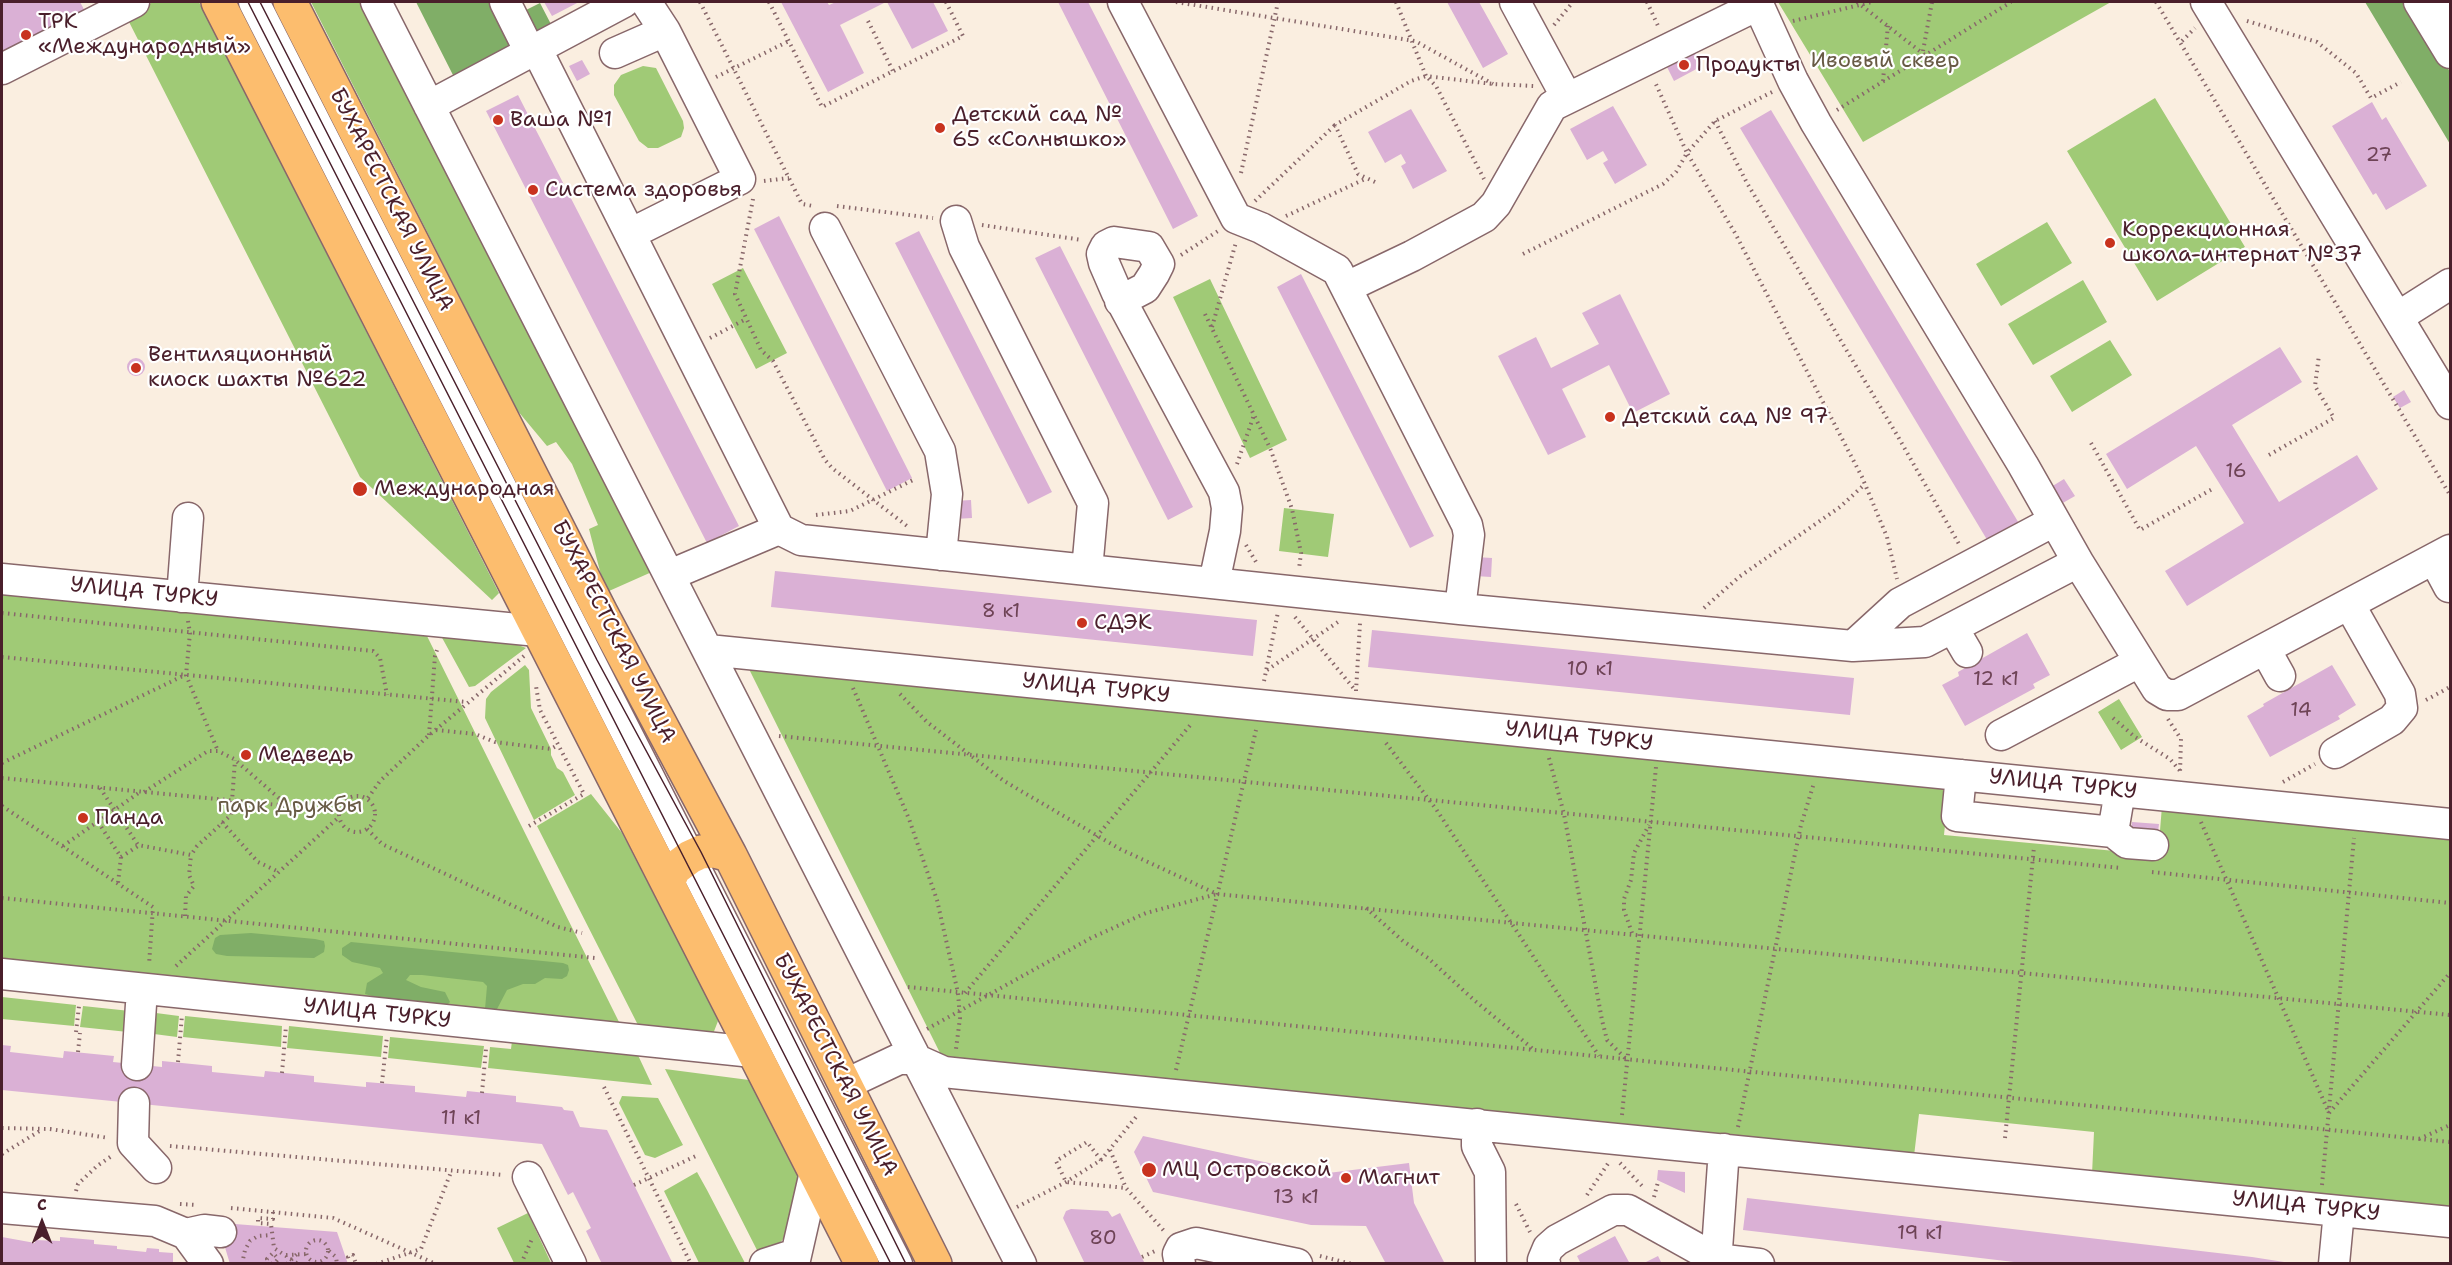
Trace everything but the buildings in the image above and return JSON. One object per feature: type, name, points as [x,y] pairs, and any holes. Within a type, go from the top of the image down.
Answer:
[{"type":"main road","points":[[218,2],[534,642],[668,883],[862,1263]]},
{"type":"main road","name":"БУХАРЕСТСКАЯ УЛИЦА","points":[[290,2],[601,613],[729,855],[935,1263]]},
{"type":"main road","points":[[668,883],[674,869],[690,857],[701,852],[715,851],[729,855]]},
{"type":"street","points":[[2,69],[134,2]]},
{"type":"street","points":[[254,2],[897,1263]]},
{"type":"street","points":[[376,2],[708,650],[920,1045],[1020,1263]]},
{"type":"street","points":[[505,2],[533,50],[630,234],[779,529],[801,540],[941,555],[1102,564],[1214,583],[1362,602],[1461,609],[1853,646],[1960,640],[2078,562]]},
{"type":"street","points":[[429,106],[624,2]]},
{"type":"street","points":[[630,234],[740,179],[665,31],[646,2]]},
{"type":"street","points":[[1123,2],[1248,224],[1337,270],[1347,287],[1467,525],[1469,535],[1461,609]]},
{"type":"street","points":[[1515,2],[1564,92]]},
{"type":"street","points":[[2419,2],[2451,53]]},
{"type":"street","points":[[2445,2],[2451,10]]},
{"type":"street","points":[[2210,7],[2451,404]]},
{"type":"street","points":[[1347,287],[1412,256],[1484,217],[1496,204],[1552,106],[1564,92],[1761,11],[1793,81],[1816,123],[2032,480],[2078,562],[2157,689],[2167,695],[2178,695],[2349,604],[2401,590],[2442,555],[2449,586]]},
{"type":"street","points":[[615,53],[665,31]]},
{"type":"street","points":[[819,217],[940,451],[947,494],[941,555]]},
{"type":"street","points":[[956,221],[964,247],[1093,503],[1102,564]]},
{"type":"street","points":[[1120,301],[1145,288],[1159,264],[1149,247],[1131,242],[1114,242],[1106,246],[1102,254],[1120,301],[1225,506],[1214,583]]},
{"type":"street","points":[[2398,317],[2451,284]]},
{"type":"street","points":[[184,607],[188,518]]},
{"type":"street","points":[[1853,646],[1900,603],[2054,522]]},
{"type":"street","points":[[670,575],[779,529]]},
{"type":"street","name":"УЛИЦА ТУРКУ","points":[[2,579],[184,607],[534,642]]},
{"type":"street","points":[[2335,753],[2392,720],[2402,708],[2400,694],[2349,604]]},
{"type":"street","points":[[2265,648],[2280,676]]},
{"type":"street","name":"УЛИЦА ТУРКУ","points":[[708,650],[1262,705],[1361,703],[1542,733],[2120,791],[2184,783],[2451,824]]},
{"type":"street","points":[[2001,735],[2139,662]]},
{"type":"street","points":[[1961,775],[1957,816],[2114,832],[2147,858]]},
{"type":"street","points":[[2114,832],[2120,791]]},
{"type":"street","name":"УЛИЦА ТУРКУ","points":[[2,974],[147,981],[753,1053]]},
{"type":"street","points":[[137,1065],[147,981]]},
{"type":"street","points":[[844,1085],[899,1059],[920,1045]]},
{"type":"street","name":"УЛИЦА ТУРКУ","points":[[920,1045],[944,1072],[1729,1149],[2330,1199],[2451,1222]]},
{"type":"street","points":[[134,1103],[133,1143],[156,1168]]},
{"type":"street","points":[[1477,1124],[1477,1146],[1490,1172],[1491,1263]]},
{"type":"street","points":[[1716,1261],[1729,1149]]},
{"type":"street","points":[[523,1171],[580,1262]]},
{"type":"street","points":[[765,1263],[795,1259],[815,1172]]},
{"type":"street","points":[[2330,1199],[2334,1263]]},
{"type":"street","points":[[2,1208],[155,1221],[186,1234],[208,1263]]},
{"type":"street","points":[[1540,1253],[1543,1260],[1548,1248],[1557,1240],[1613,1210],[1628,1210],[1716,1261],[1759,1263]]},
{"type":"street","points":[[186,1234],[204,1230],[224,1220]]},
{"type":"street","points":[[1173,1254],[1188,1244],[1205,1243],[1298,1263]]},
{"type":"path","points":[[700,2],[802,204],[819,217]]},
{"type":"path","points":[[769,2],[822,106],[963,36],[946,2]]},
{"type":"path","points":[[1176,2],[1201,4],[1414,41],[1493,84]]},
{"type":"path","points":[[1248,224],[1237,195],[1278,2]]},
{"type":"path","points":[[1396,2],[1414,41],[1426,76],[1436,86],[1496,204]]},
{"type":"path","points":[[1761,11],[1872,2]]},
{"type":"path","points":[[1923,51],[1932,2]]},
{"type":"path","points":[[1816,123],[2011,2]]},
{"type":"path","points":[[2156,2],[2451,495]]},
{"type":"path","points":[[1859,3],[1923,51],[1926,56]]},
{"type":"path","points":[[2210,7],[2317,42],[2356,73],[2371,98],[2401,82]]},
{"type":"path","points":[[868,21],[893,71]]},
{"type":"path","points":[[1883,82],[1888,25]]},
{"type":"path","points":[[694,88],[789,41]]},
{"type":"path","points":[[1643,60],[1687,153],[1735,232],[1865,484],[1896,565],[1900,603]]},
{"type":"path","points":[[1375,182],[1358,174],[1335,125],[1411,81],[1426,76],[1564,92]]},
{"type":"path","points":[[1523,254],[1663,184],[1676,172],[1687,153],[1715,121],[1793,81]]},
{"type":"path","points":[[1715,121],[1747,183],[1914,464],[1971,566]]},
{"type":"path","points":[[1157,260],[1180,256],[1248,224],[1367,178]]},
{"type":"path","points":[[756,193],[735,294],[746,319],[761,350],[773,361],[825,459],[911,529]]},
{"type":"path","points":[[1170,1093],[1262,705],[1266,671],[1283,593],[1301,553],[1292,509],[1270,448],[1205,314]]},
{"type":"path","points":[[703,342],[746,319]]},
{"type":"path","points":[[2269,455],[2334,418],[2314,386],[2319,355]]},
{"type":"path","points":[[1254,414],[1225,506],[1313,639],[1430,800],[1599,1056]]},
{"type":"path","points":[[2091,443],[2140,530],[2214,488]]},
{"type":"path","points":[[814,515],[850,511],[913,480]]},
{"type":"path","points":[[1687,630],[1715,596],[1840,507],[1865,484]]},
{"type":"path","points":[[1266,671],[1362,602]]},
{"type":"path","points":[[1361,703],[1362,602]]},
{"type":"path","points":[[184,607],[190,633],[186,675],[218,751]]},
{"type":"path","points":[[2,613],[373,651],[380,658],[387,695]]},
{"type":"path","points":[[368,798],[380,781],[534,642]]},
{"type":"path","points":[[429,735],[435,656],[438,647]]},
{"type":"path","points":[[2,657],[466,702]]},
{"type":"path","points":[[843,664],[928,871],[945,931],[960,1010],[954,1073]]},
{"type":"path","points":[[881,667],[916,711],[1004,781],[1096,836],[1217,894]]},
{"type":"path","points":[[2,763],[186,675]]},
{"type":"path","points":[[529,826],[584,794],[540,710],[535,681]]},
{"type":"path","points":[[2167,695],[2165,714],[2181,739],[2184,783]]},
{"type":"path","points":[[965,993],[1211,700]]},
{"type":"path","points":[[2114,718],[2135,737],[2170,759],[2184,783],[2223,879],[2329,1113]]},
{"type":"path","points":[[435,730],[475,734],[495,742],[551,749],[558,745]]},
{"type":"path","points":[[1542,733],[1564,814],[1607,1040],[1628,1060]]},
{"type":"path","points":[[778,736],[2128,869]]},
{"type":"path","points":[[63,846],[142,792],[208,751],[218,751],[235,760],[288,806]]},
{"type":"path","points":[[2276,789],[2284,781],[2335,753]]},
{"type":"path","points":[[185,916],[186,896],[194,886],[189,875],[191,855],[231,815],[235,760]]},
{"type":"path","points":[[1729,1149],[1749,1073],[1798,836],[1821,761]]},
{"type":"path","points":[[1621,1126],[1656,764]]},
{"type":"path","points":[[2,778],[340,811]]},
{"type":"path","points":[[100,788],[138,845]]},
{"type":"path","points":[[173,970],[339,817],[348,798],[354,796],[368,798]]},
{"type":"path","points":[[339,817],[347,829],[360,832],[367,829],[372,824],[375,811],[368,798]]},
{"type":"path","points":[[2,806],[153,907],[147,981]]},
{"type":"path","points":[[98,822],[121,857],[118,883]]},
{"type":"path","points":[[222,822],[258,862],[279,872]]},
{"type":"path","points":[[1632,933],[1624,910],[1624,899],[1631,880],[1634,853],[1651,822]]},
{"type":"path","points":[[2005,1138],[2037,824]]},
{"type":"path","points":[[367,829],[382,844],[558,927],[582,933]]},
{"type":"path","points":[[2330,1199],[2327,1131],[2354,835]]},
{"type":"path","points":[[121,857],[138,845],[191,855]]},
{"type":"path","points":[[2147,858],[2223,879],[2451,903]]},
{"type":"path","points":[[920,1045],[960,1010],[1063,951],[1170,905],[1217,894],[1585,928],[2451,1015]]},
{"type":"path","points":[[2,898],[595,958]]},
{"type":"path","points":[[1365,908],[1533,1049]]},
{"type":"path","points":[[2329,1113],[2451,973]]},
{"type":"path","points":[[909,987],[2451,1142]]},
{"type":"path","points":[[78,1053],[80,1002]]},
{"type":"path","points":[[178,1062],[182,1013]]},
{"type":"path","points":[[282,1073],[286,1023]]},
{"type":"path","points":[[382,1083],[387,1033]]},
{"type":"path","points":[[482,1093],[487,1043]]},
{"type":"path","points":[[604,1087],[691,1263]]},
{"type":"path","points":[[1017,1207],[1066,1182],[1101,1160],[1137,1114]]},
{"type":"path","points":[[2419,1139],[2451,1125]]},
{"type":"path","points":[[2,1128],[44,1128],[133,1143],[329,1159],[451,1172],[523,1171]]},
{"type":"path","points":[[2,1154],[44,1128]]},
{"type":"path","points":[[1066,1182],[1056,1161],[1087,1142],[1101,1160]]},
{"type":"path","points":[[70,1213],[78,1184],[97,1166],[133,1143]]},
{"type":"path","points":[[1110,1150],[1126,1188],[1173,1254],[1142,1257]]},
{"type":"path","points":[[634,1185],[698,1155]]},
{"type":"path","points":[[376,1263],[421,1249],[451,1172]]},
{"type":"path","points":[[1066,1182],[1126,1188]]},
{"type":"path","points":[[1654,1197],[1658,1182]]},
{"type":"path","points":[[1511,1195],[1540,1253]]},
{"type":"path","points":[[175,1203],[205,1206]]},
{"type":"path","points":[[273,1212],[273,1219],[258,1218],[258,1223],[271,1224],[271,1235],[278,1257],[275,1263],[268,1257],[275,1253]]},
{"type":"path","points":[[224,1220],[273,1212],[333,1218],[436,1263]]},
{"type":"path","points":[[243,1262],[250,1242],[262,1235],[271,1235]]},
{"type":"path","points":[[306,1254],[308,1246],[314,1241],[326,1244],[328,1251],[336,1257],[337,1263]]},
{"type":"path","points":[[274,1248],[298,1263]]},
{"type":"path","points":[[285,1255],[306,1254],[314,1263],[322,1261],[328,1251]]},
{"type":"path","points":[[287,1263],[297,1254]]},
{"type":"path","points":[[350,1263],[348,1257],[353,1255],[356,1263]]},
{"type":"green space","points":[[153,2],[199,2],[499,593],[492,600],[360,477],[126,16]]},
{"type":"green space","points":[[311,2],[363,2],[654,571],[609,591],[601,575],[589,529],[598,525],[572,464],[556,442],[547,446],[517,410]]},
{"type":"green space","points":[[416,2],[499,2],[508,19],[540,3],[554,30],[455,79]]},
{"type":"green space","name":"Ивовый сквер","points":[[1778,2],[2111,2],[1863,142]]},
{"type":"green space","points":[[2365,2],[2408,2],[2450,72],[2450,144]]},
{"type":"green space","points":[[643,66],[656,68],[683,121],[684,128],[681,137],[658,148],[648,148],[639,141],[614,95],[614,85],[621,75]]},
{"type":"green space","points":[[2155,98],[2245,247],[2157,301],[2067,151]]},
{"type":"green space","points":[[2047,222],[2072,263],[2001,306],[1976,264]]},
{"type":"green space","points":[[743,268],[787,353],[756,369],[712,284]]},
{"type":"green space","points":[[1210,279],[1287,440],[1250,458],[1173,297]]},
{"type":"green space","points":[[2083,280],[2107,322],[2033,365],[2008,324]]},
{"type":"green space","points":[[2110,340],[2132,375],[2072,412],[2050,376]]},
{"type":"green space","points":[[1284,508],[1334,514],[1328,557],[1279,551]]},
{"type":"green space","name":"парк Дружбы","points":[[2,590],[425,632],[622,1028],[2,964]]},
{"type":"green space","points":[[440,634],[508,641],[526,648],[475,686],[469,687]]},
{"type":"green space","points":[[746,663],[1949,785],[1944,835],[2158,855],[2162,806],[2450,835],[2450,1210],[2092,1174],[2094,1132],[1919,1114],[1914,1156],[943,1059]]},
{"type":"green space","points":[[525,665],[529,670],[531,708],[551,749],[551,755],[557,768],[563,772],[575,795],[534,820],[485,718],[486,699],[491,692]]},
{"type":"green space","points":[[2119,699],[2142,737],[2121,750],[2098,712]]},
{"type":"green space","points":[[591,794],[622,833],[714,1011],[718,1021],[713,1034],[640,1029],[537,826]]},
{"type":"green space","points":[[251,933],[324,941],[324,952],[314,958],[227,956],[216,954],[212,949],[215,938],[220,935]]},
{"type":"green space","points":[[351,942],[563,963],[568,965],[569,970],[567,976],[562,979],[545,978],[535,984],[523,984],[507,990],[496,1011],[485,1009],[487,986],[483,982],[422,975],[410,975],[406,980],[421,987],[445,992],[450,1002],[446,1006],[398,1003],[365,994],[367,983],[383,973],[380,968],[352,962],[342,955],[342,948]]},
{"type":"green space","points":[[2,997],[76,1005],[74,1026],[2,1019]]},
{"type":"green space","points":[[83,1006],[130,1011],[128,1032],[80,1027]]},
{"type":"green space","points":[[156,1013],[179,1016],[177,1037],[154,1034]]},
{"type":"green space","points":[[185,1016],[282,1026],[281,1047],[183,1037]]},
{"type":"green space","points":[[289,1026],[383,1036],[381,1057],[287,1048]]},
{"type":"green space","points":[[390,1037],[484,1046],[481,1068],[388,1058]]},
{"type":"green space","points":[[512,1041],[636,1051],[652,1085],[488,1068],[490,1047],[511,1049]]},
{"type":"green space","points":[[665,1069],[749,1080],[799,1178],[787,1235],[774,1249],[760,1256]]},
{"type":"green space","points":[[622,1096],[658,1098],[683,1145],[655,1158],[645,1155],[619,1103]]},
{"type":"green space","points":[[697,1172],[745,1263],[699,1263],[664,1191]]},
{"type":"green space","points":[[528,1213],[551,1263],[514,1263],[497,1228]]},
{"type":"tram line","points":[[248,2],[891,1264]]},
{"type":"tram line","points":[[260,2],[597,660],[701,852],[906,1264]]},
{"type":"place","name":"ТРК «Международный»","points":[[26,35]]},
{"type":"place","name":"Продукты","points":[[1684,65]]},
{"type":"place","name":"Ваша №1","points":[[498,120]]},
{"type":"place","name":"Детский сад № 65 «Солнышко»","points":[[940,128]]},
{"type":"place","name":"Система здоровья","points":[[533,190]]},
{"type":"place","name":"Коррекционная школа-интернат №37","points":[[2110,243]]},
{"type":"place","name":"Вентиляционный киоск шахты №622","points":[[136,368]]},
{"type":"place","name":"Детский сад № 97","points":[[1610,417]]},
{"type":"place","name":"Международная","points":[[360,489]]},
{"type":"place","name":"СДЭК","points":[[1082,623]]},
{"type":"place","name":"Медведь","points":[[246,755]]},
{"type":"place","name":"Панда","points":[[83,818]]},
{"type":"place","name":"МЦ Островской","points":[[1149,1170]]},
{"type":"place","name":"Магнит","points":[[1346,1178]]}]
